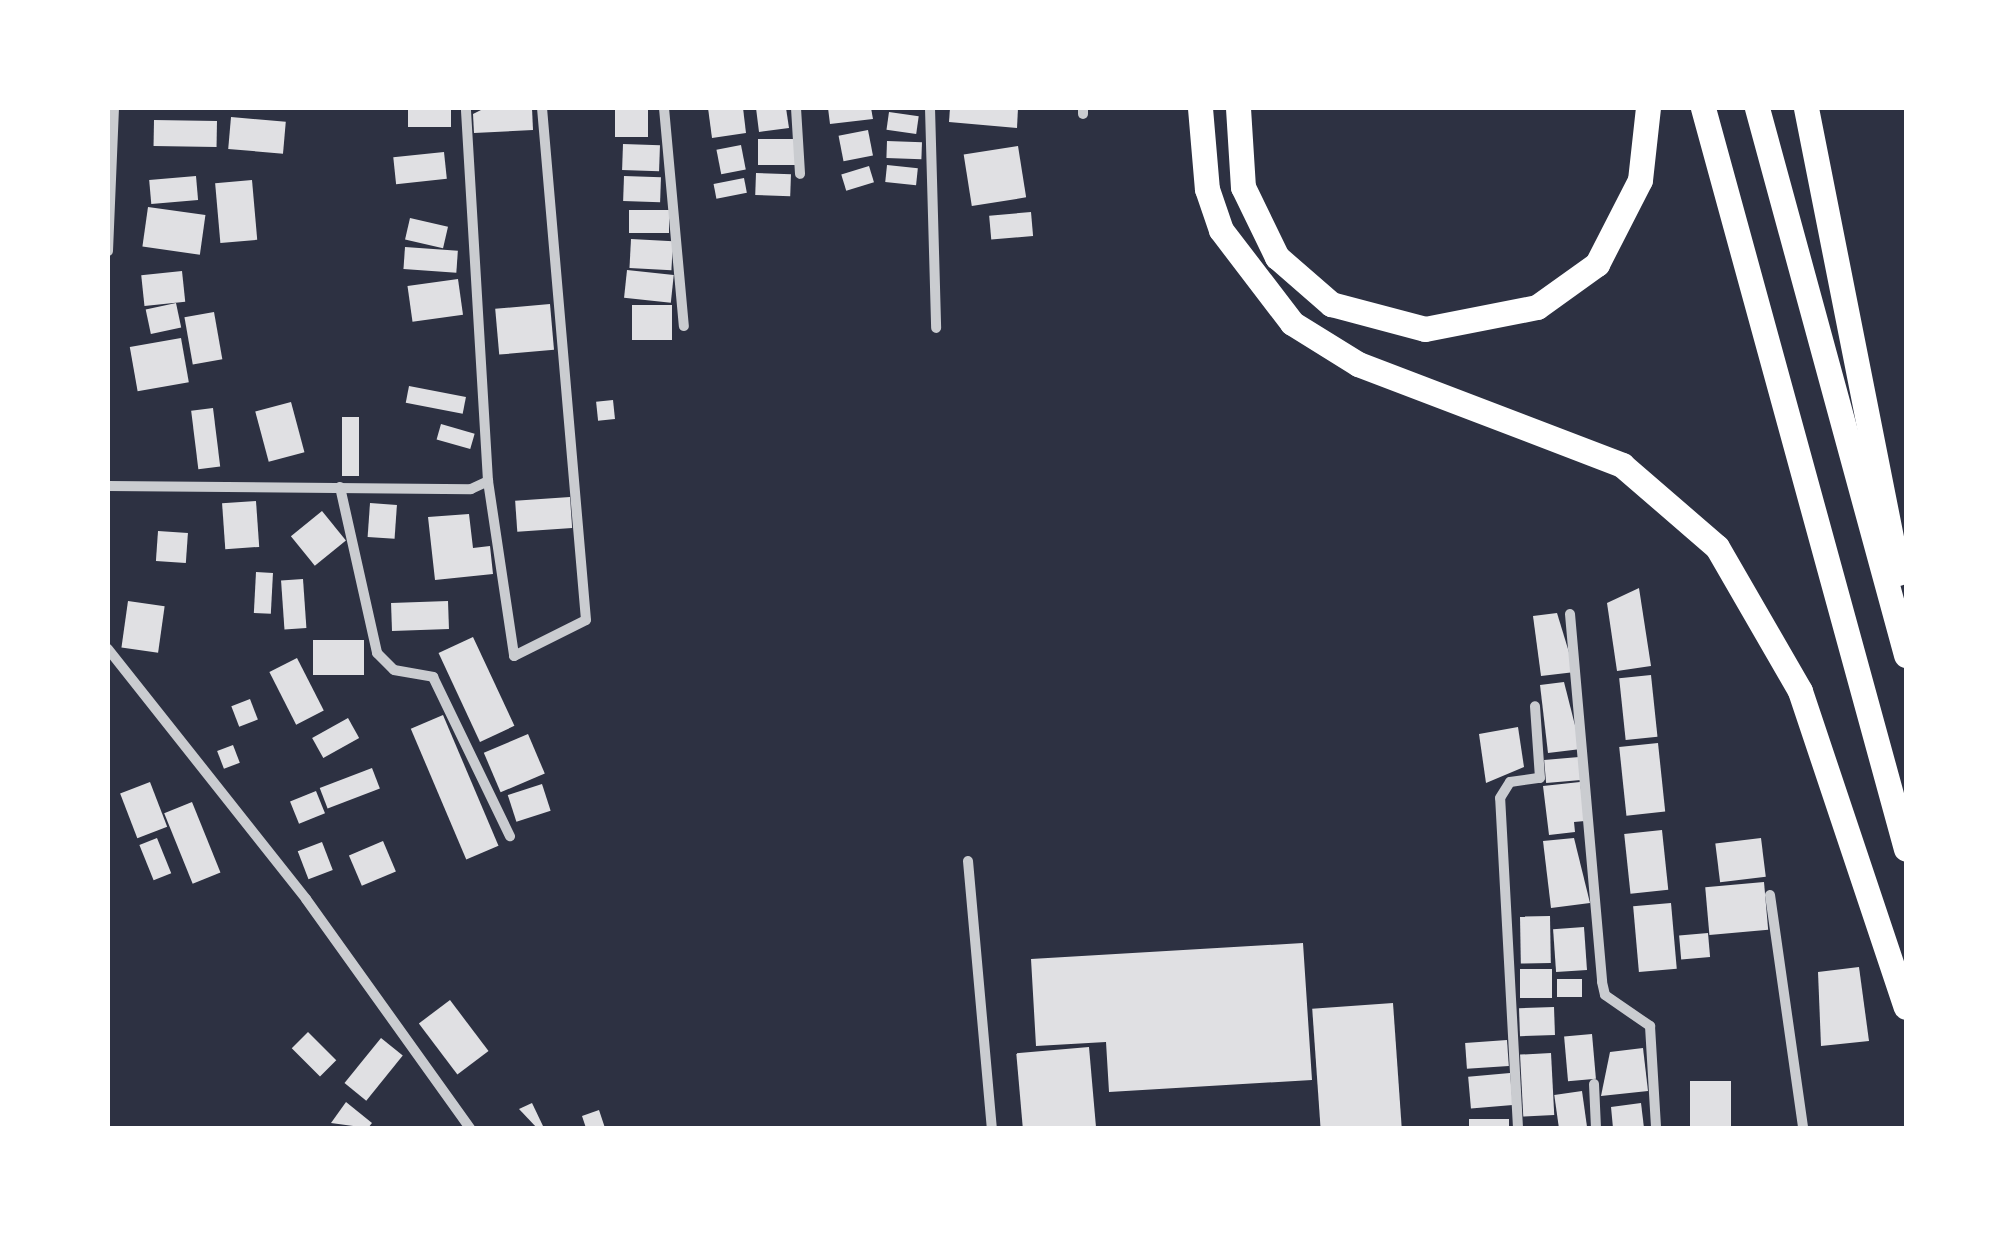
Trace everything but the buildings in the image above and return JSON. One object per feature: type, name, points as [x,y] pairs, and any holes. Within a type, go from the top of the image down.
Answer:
[{"type":"highway","points":[[1200,108],[1207,189],[1222,230],[1292,323],[1358,364],[1622,465],[1717,548],[1800,692],[1906,1008]]},
{"type":"highway","points":[[1238,108],[1242,187],[1277,257],[1331,304],[1425,329],[1537,307],[1597,264],[1640,180],[1648,108]]},
{"type":"highway","points":[[1703,108],[1906,849]]},
{"type":"highway","points":[[1756,108],[1906,655]]},
{"type":"highway","points":[[1806,108],[1906,633]]},
{"type":"street","points":[[108,251],[114,108]]},
{"type":"street","points":[[466,108],[488,481],[514,656],[586,620],[542,108]]},
{"type":"street","points":[[664,108],[684,326]]},
{"type":"street","points":[[796,108],[800,174]]},
{"type":"street","points":[[930,108],[936,328]]},
{"type":"street","points":[[108,486],[471,489],[488,481]]},
{"type":"street","points":[[340,486],[377,653],[394,670],[433,678],[510,836]]},
{"type":"street","points":[[1570,614],[1602,982],[1605,996],[1650,1026],[1656,1128]]},
{"type":"street","points":[[108,649],[306,899],[470,1128]]},
{"type":"street","points":[[1518,1128],[1513,914],[1500,798],[1510,782],[1540,778],[1535,706]]},
{"type":"street","points":[[968,861],[992,1128]]},
{"type":"street","points":[[1770,895],[1803,1128]]},
{"type":"street","points":[[1594,1084],[1596,1128]]}]
